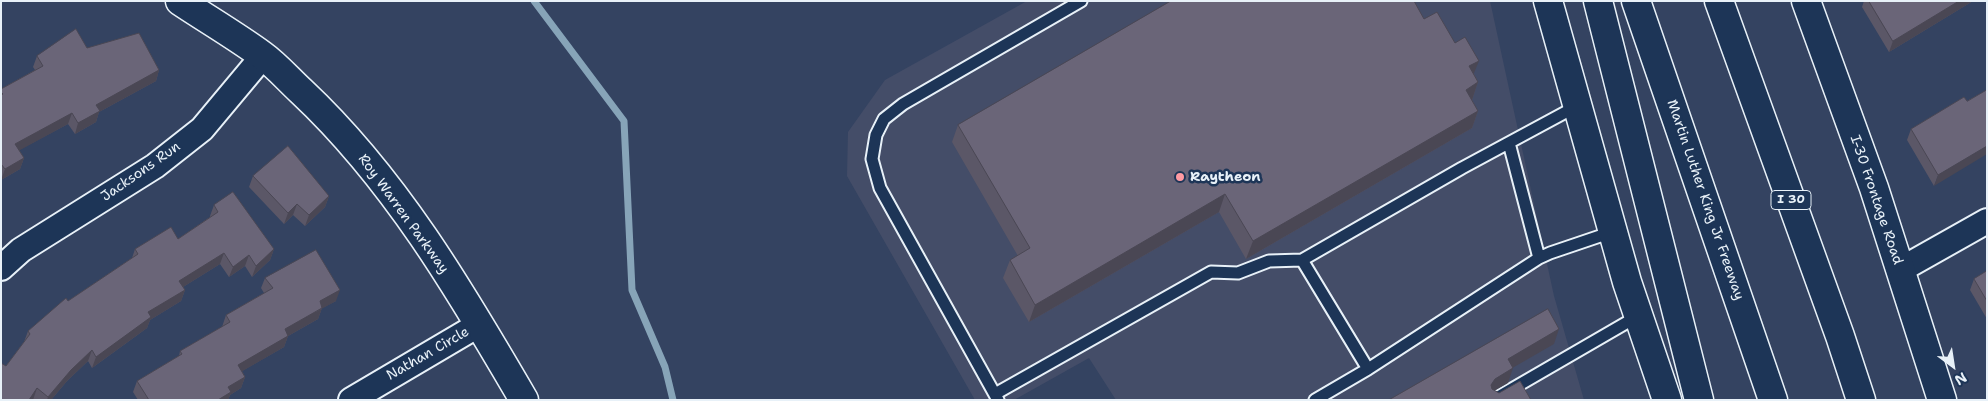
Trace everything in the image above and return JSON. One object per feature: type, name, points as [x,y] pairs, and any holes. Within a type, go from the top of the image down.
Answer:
[{"type":"main road","name":"Roy Warren Parkway","points":[[180,1],[263,56],[326,115],[379,175],[442,265],[480,324],[524,400]]},
{"type":"main road","points":[[1548,1],[1612,232],[1667,400]]},
{"type":"main road","points":[[1598,1],[1699,400]]},
{"type":"main road","name":"Martin Luther King Jr Freeway","points":[[1636,1],[1773,400]]},
{"type":"main road","name":"I 30","points":[[1719,1],[1840,336],[1861,400]]},
{"type":"main road","name":"I-30 Frontage Road","points":[[1806,1],[1874,188],[1942,400]]},
{"type":"street","name":"Jacksons Run","points":[[1,268],[21,250],[155,166],[202,129],[263,56]]},
{"type":"street","points":[[1900,270],[1987,221]]},
{"type":"street","name":"Nathan Circle","points":[[351,400],[480,324]]},
{"type":"lane","points":[[1081,1],[903,104],[884,119],[876,135],[872,159],[880,188],[997,397],[1211,272],[1238,273],[1269,261],[1302,260],[1577,106]]},
{"type":"lane","points":[[1509,143],[1539,258]]},
{"type":"lane","points":[[1315,400],[1368,369],[1539,258],[1612,232]]},
{"type":"lane","points":[[1302,260],[1368,369]]},
{"type":"lane","points":[[1493,400],[1638,316]]},
{"type":"shaded area","points":[[1027,1],[1490,1],[1554,296],[1584,400],[1116,400],[1089,358],[1014,400],[975,400],[847,176],[848,132],[885,80]]},
{"type":"building","name":"Raytheon","points":[[1171,1],[1414,1],[1424,19],[1437,12],[1455,43],[1465,37],[1479,61],[1469,66],[1478,82],[1466,90],[1478,111],[1253,241],[1225,194],[1035,305],[1010,260],[1030,248],[958,125]]},
{"type":"building","points":[[1869,1],[1959,1],[1893,41]]},
{"type":"building","points":[[76,29],[87,48],[139,33],[159,70],[96,105],[100,111],[78,123],[72,113],[15,144],[24,158],[5,169],[1,164],[1,95],[3,94],[1,89],[43,66],[37,56]]},
{"type":"building","points":[[1987,90],[1987,146],[1938,175],[1911,129],[1964,97],[1967,101]]},
{"type":"building","points":[[288,146],[329,196],[309,215],[297,204],[288,213],[253,176]]},
{"type":"building","points":[[233,192],[274,249],[256,266],[249,255],[233,267],[224,253],[179,281],[185,290],[148,312],[151,317],[96,357],[92,350],[71,370],[48,397],[37,388],[29,400],[1,400],[1,363],[6,366],[30,334],[28,331],[66,298],[68,301],[138,254],[135,249],[171,227],[178,239],[218,212],[214,205]]},
{"type":"building","points":[[316,250],[340,290],[320,301],[322,308],[285,329],[288,336],[238,365],[245,377],[228,387],[231,392],[218,400],[149,400],[137,381],[182,354],[180,351],[230,322],[226,315],[273,288],[265,278]]},
{"type":"building","points":[[1987,271],[1987,301],[1974,279]]},
{"type":"building","points":[[1548,309],[1559,329],[1508,359],[1513,368],[1495,379],[1491,385],[1492,389],[1499,393],[1520,381],[1531,400],[1389,400]]},
{"type":"waterway","points":[[534,1],[624,121],[632,290],[665,367],[673,400]]},
{"type":"place","name":"Raytheon","points":[[1180,177]]}]
